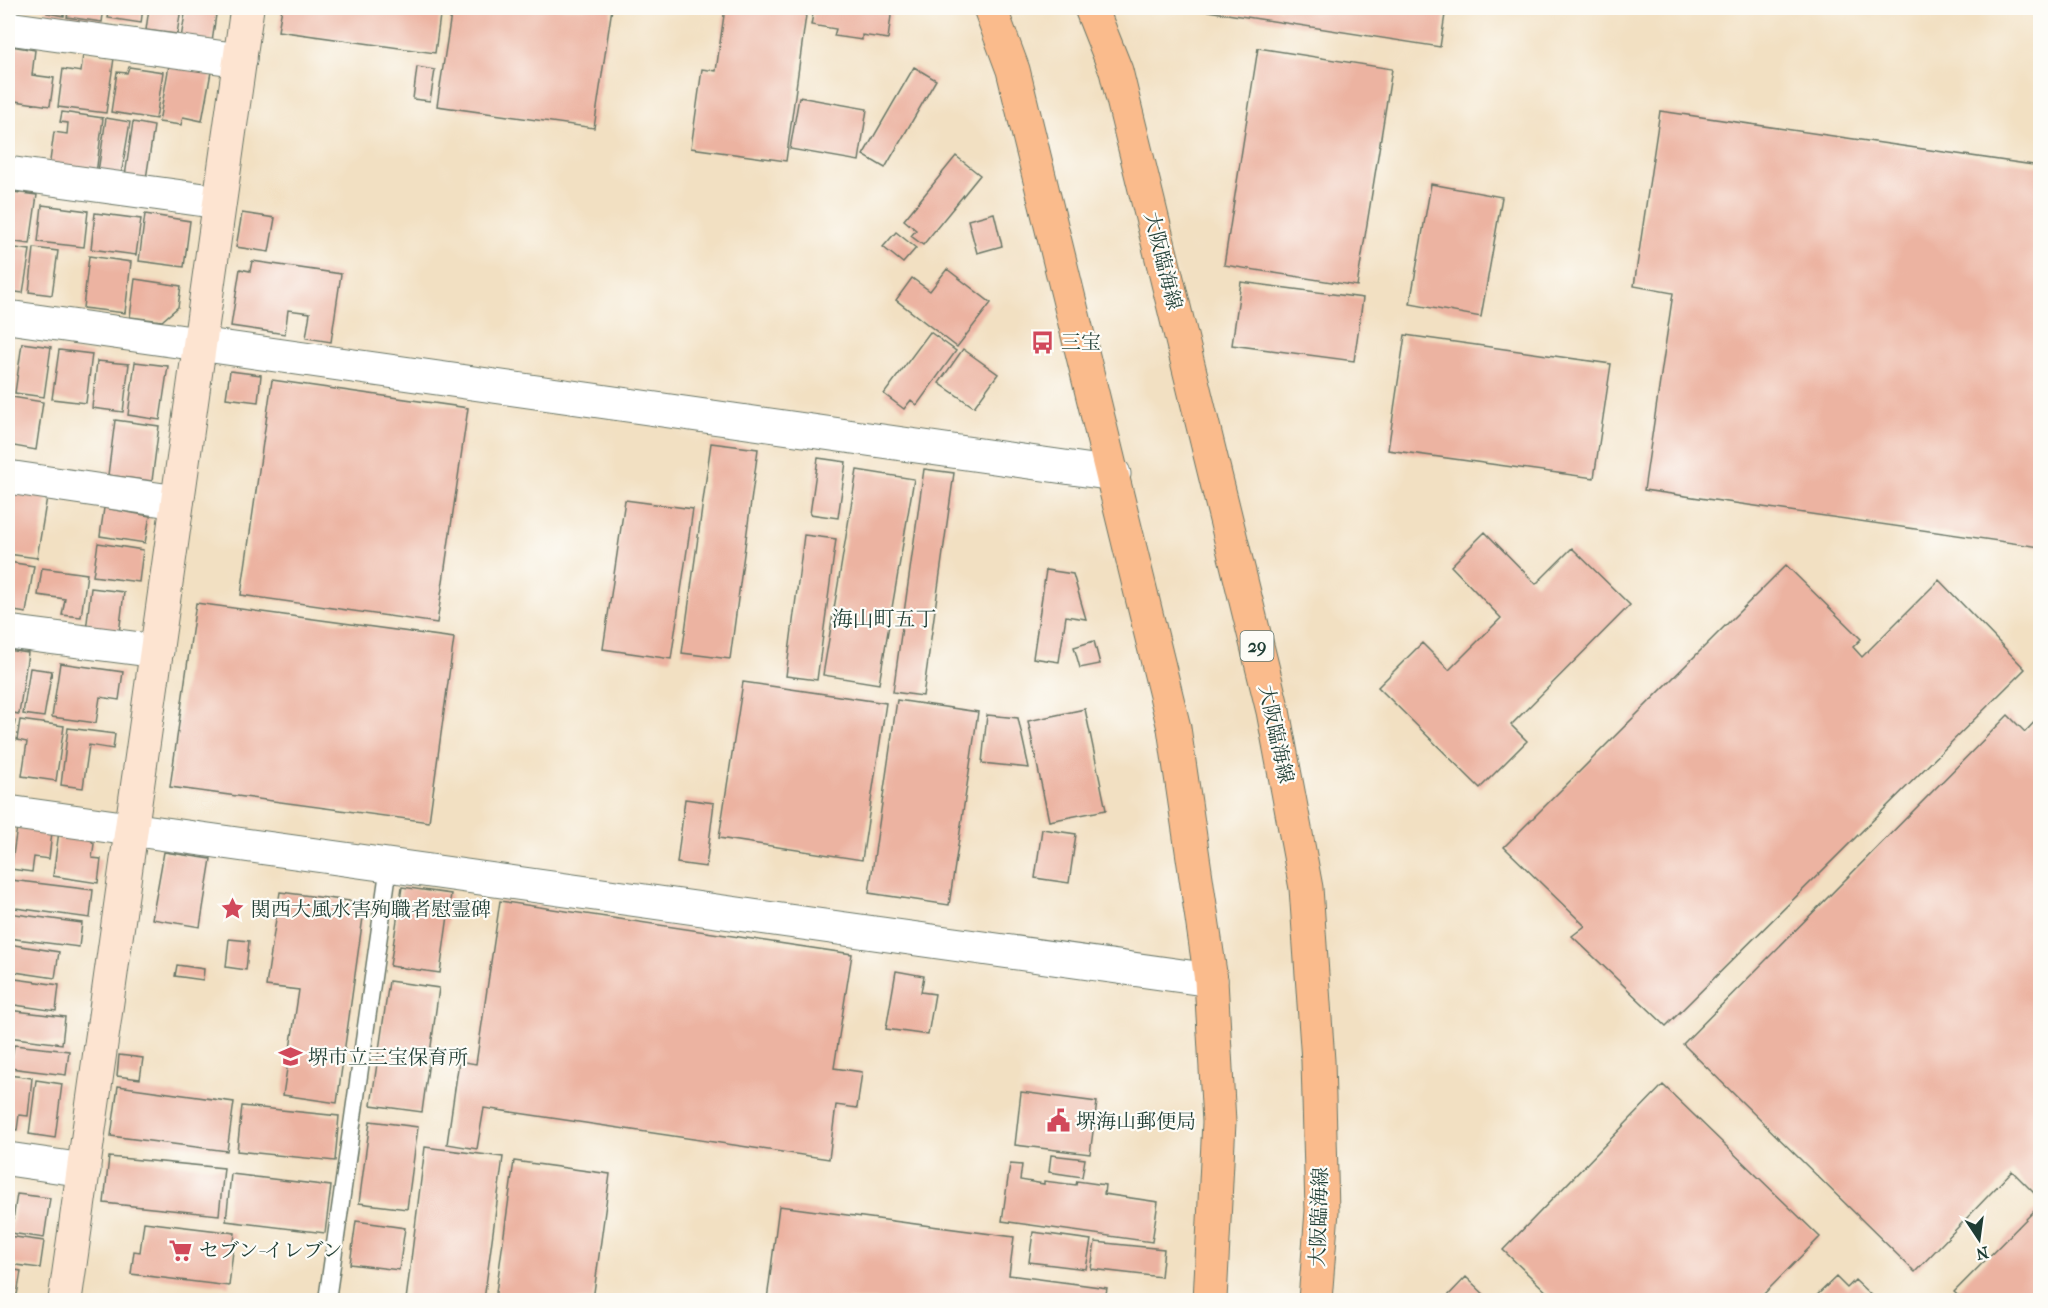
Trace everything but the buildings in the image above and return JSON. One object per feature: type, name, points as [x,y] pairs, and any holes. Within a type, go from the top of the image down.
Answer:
[{"type":"main road","points":[[990,8],[1013,70],[1114,474],[1174,728],[1211,980],[1219,1122],[1210,1300]]},
{"type":"main road","name":"大阪臨海線","points":[[1091,8],[1116,71],[1270,700],[1306,888],[1318,1061],[1322,1211],[1315,1300]]},
{"type":"street","points":[[65,1300],[247,8]]},
{"type":"street","points":[[8,28],[240,60]]},
{"type":"street","points":[[8,173],[219,202]]},
{"type":"street","points":[[8,317],[1114,474]]},
{"type":"street","points":[[8,477],[177,502]]},
{"type":"street","points":[[8,632],[157,651]]},
{"type":"street","points":[[8,812],[1211,980]]},
{"type":"street","points":[[8,1160],[84,1170]]},
{"type":"lane","points":[[327,1300],[389,865]]},
{"type":"place","name":"三宝","points":[[1043,342]]},
{"type":"place","name":"関西大風水害殉職者慰霊碑","points":[[233,909]]},
{"type":"place","name":"堺市立三宝保育所","points":[[290,1057]]},
{"type":"place","name":"堺海山郵便局","points":[[1058,1121]]},
{"type":"place","name":"セブン-イレブン","points":[[181,1250]]},
{"type":"district","name":"海山町五丁","points":[[884,619]]}]
